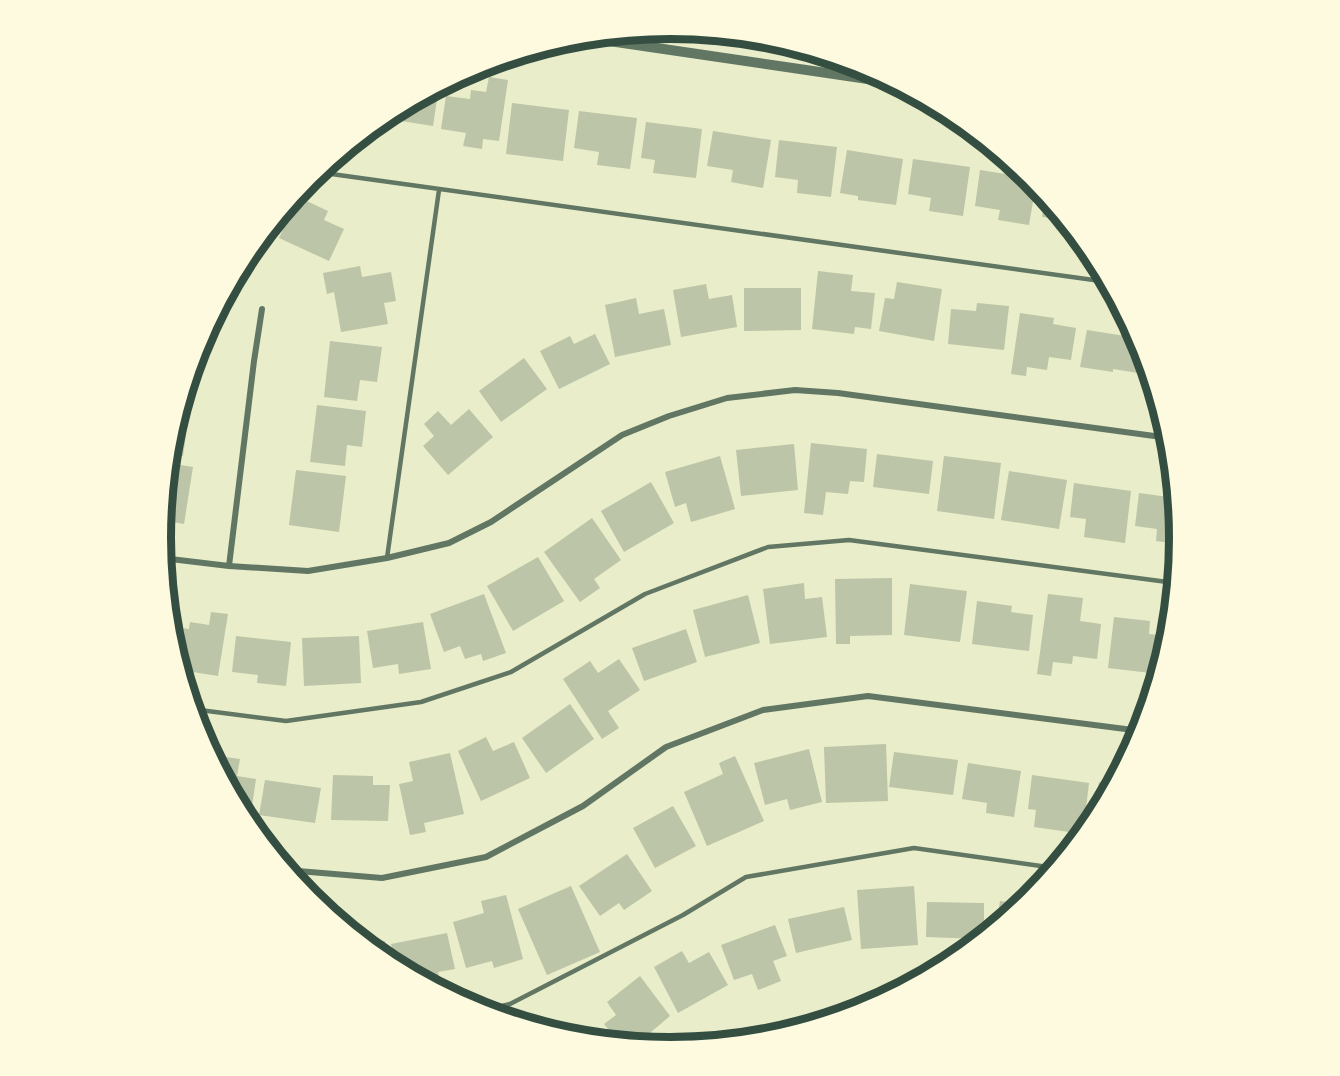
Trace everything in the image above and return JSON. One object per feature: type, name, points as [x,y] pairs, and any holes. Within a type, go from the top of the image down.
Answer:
[{"type":"street","points":[[616,42],[865,79]]},
{"type":"street","points":[[229,566],[262,309]]},
{"type":"street","points":[[172,559],[229,566],[308,571],[387,558],[450,543],[491,522],[622,435],[669,416],[727,398],[795,390],[838,393],[1158,437]]},
{"type":"street","points":[[299,871],[382,878],[486,857],[583,806],[666,747],[763,710],[868,696],[1131,730]]},
{"type":"lane","points":[[329,174],[1097,280]]},
{"type":"lane","points":[[387,558],[439,190]]},
{"type":"lane","points":[[202,710],[286,721],[422,702],[511,672],[645,594],[768,547],[849,540],[1167,583]]},
{"type":"lane","points":[[500,1007],[510,1005],[683,915],[746,878],[914,848],[1045,867]]},
{"type":"building","points":[[489,77],[508,80],[499,141],[483,139],[482,149],[463,146],[466,133],[441,129],[446,96],[470,99],[471,90],[486,92]]},
{"type":"building","points":[[437,97],[433,126],[397,120]]},
{"type":"building","points":[[512,103],[569,110],[563,161],[506,154]]},
{"type":"building","points":[[579,111],[637,118],[630,169],[597,165],[599,152],[574,148]]},
{"type":"building","points":[[646,122],[702,129],[696,178],[653,173],[655,160],[641,158]]},
{"type":"building","points":[[713,131],[771,140],[763,188],[731,182],[733,170],[707,166]]},
{"type":"building","points":[[779,140],[837,147],[831,197],[797,193],[798,180],[775,177]]},
{"type":"building","points":[[847,150],[903,159],[896,205],[858,200],[858,196],[840,193]]},
{"type":"building","points":[[913,159],[970,167],[963,216],[929,211],[931,198],[908,194]]},
{"type":"building","points":[[980,170],[1012,175],[1034,197],[1029,225],[998,220],[1000,210],[975,206]]},
{"type":"building","points":[[304,200],[328,211],[324,220],[344,229],[329,261],[279,238],[289,216]]},
{"type":"building","points":[[1043,207],[1053,218],[1042,217]]},
{"type":"building","points":[[360,266],[362,277],[391,272],[396,301],[384,303],[388,324],[341,332],[334,292],[327,294],[323,273]]},
{"type":"building","points":[[818,271],[853,275],[851,291],[875,293],[871,329],[855,327],[854,334],[812,329]]},
{"type":"building","points":[[897,282],[942,289],[934,341],[879,331],[885,298],[894,299]]},
{"type":"building","points":[[706,284],[709,299],[732,295],[737,327],[681,337],[673,290]]},
{"type":"building","points":[[744,288],[801,288],[801,330],[744,331]]},
{"type":"building","points":[[636,298],[639,314],[664,309],[671,345],[615,357],[605,305]]},
{"type":"building","points":[[977,303],[1009,306],[1004,350],[948,344],[951,309],[976,311]]},
{"type":"building","points":[[1020,313],[1054,318],[1053,324],[1076,328],[1071,360],[1049,357],[1047,370],[1027,367],[1026,376],[1011,374]]},
{"type":"building","points":[[1087,330],[1126,336],[1139,367],[1138,373],[1080,367]]},
{"type":"building","points":[[595,334],[610,364],[559,389],[540,351],[570,336],[574,344]]},
{"type":"building","points":[[330,341],[382,347],[377,382],[360,380],[357,401],[324,397]]},
{"type":"building","points":[[524,358],[547,389],[501,422],[479,391]]},
{"type":"building","points":[[191,400],[183,456],[178,455]]},
{"type":"building","points":[[317,405],[366,411],[362,447],[347,445],[345,466],[310,462]]},
{"type":"building","points":[[469,409],[493,437],[448,475],[423,446],[434,436],[424,424],[438,411],[451,425]]},
{"type":"building","points":[[811,443],[867,449],[864,482],[850,481],[848,494],[826,492],[823,515],[804,513]]},
{"type":"building","points":[[794,444],[798,490],[741,496],[736,450]]},
{"type":"building","points":[[877,454],[933,461],[929,494],[873,487]]},
{"type":"building","points":[[720,456],[735,509],[691,522],[686,503],[675,507],[665,472]]},
{"type":"building","points":[[944,456],[1001,463],[994,519],[937,511]]},
{"type":"building","points":[[177,464],[193,467],[184,524],[171,522]]},
{"type":"building","points":[[296,470],[346,476],[339,532],[289,525]]},
{"type":"building","points":[[1009,471],[1067,480],[1059,529],[1001,520]]},
{"type":"building","points":[[651,482],[674,523],[624,552],[601,511]]},
{"type":"building","points":[[1074,483],[1131,491],[1125,543],[1084,537],[1086,519],[1070,517]]},
{"type":"building","points":[[1139,493],[1167,497],[1169,543],[1156,541],[1157,529],[1135,526]]},
{"type":"building","points":[[592,518],[621,560],[594,579],[600,588],[580,602],[544,552]]},
{"type":"building","points":[[538,557],[564,601],[513,631],[487,586]]},
{"type":"building","points":[[892,578],[892,635],[850,636],[850,644],[836,644],[835,579]]},
{"type":"building","points":[[804,583],[805,599],[822,597],[827,637],[770,644],[763,589]]},
{"type":"building","points":[[910,584],[967,591],[960,642],[904,635]]},
{"type":"building","points":[[484,594],[506,653],[483,661],[481,654],[465,659],[460,646],[444,652],[430,614]]},
{"type":"building","points":[[1048,594],[1083,598],[1080,621],[1101,624],[1097,659],[1073,656],[1072,664],[1053,662],[1051,676],[1037,674]]},
{"type":"building","points":[[748,595],[760,643],[705,657],[693,610]]},
{"type":"building","points":[[977,601],[1012,606],[1011,612],[1033,615],[1029,651],[972,644]]},
{"type":"building","points":[[211,612],[228,614],[218,676],[189,671],[180,628],[189,629],[190,622],[209,625]]},
{"type":"building","points":[[1114,617],[1150,621],[1149,634],[1159,635],[1150,673],[1108,668]]},
{"type":"building","points":[[423,622],[431,669],[399,674],[398,664],[373,668],[367,631]]},
{"type":"building","points":[[686,629],[697,662],[644,681],[632,648]]},
{"type":"building","points":[[236,636],[291,642],[286,686],[257,683],[258,675],[232,672]]},
{"type":"building","points":[[359,636],[361,683],[304,686],[302,638]]},
{"type":"building","points":[[619,659],[640,690],[608,711],[619,728],[602,739],[563,679],[590,661],[598,673]]},
{"type":"building","points":[[570,704],[594,739],[546,773],[522,738]]},
{"type":"building","points":[[486,737],[493,751],[514,742],[530,778],[481,801],[458,751]]},
{"type":"building","points":[[886,744],[888,801],[826,803],[824,747]]},
{"type":"building","points":[[809,749],[822,802],[790,810],[787,799],[765,805],[754,763]]},
{"type":"building","points":[[894,752],[958,760],[953,795],[889,787]]},
{"type":"building","points":[[450,753],[464,814],[424,823],[426,832],[410,835],[399,784],[413,781],[409,762]]},
{"type":"building","points":[[221,756],[240,759],[237,776],[256,779],[252,809]]},
{"type":"building","points":[[735,756],[764,821],[707,846],[684,792],[723,774],[719,763]]},
{"type":"building","points":[[968,763],[1021,771],[1014,817],[986,813],[987,803],[962,799]]},
{"type":"building","points":[[333,775],[373,776],[373,785],[390,785],[388,821],[331,820]]},
{"type":"building","points":[[1032,775],[1089,783],[1085,815],[1073,833],[1034,827],[1036,810],[1028,809]]},
{"type":"building","points":[[265,780],[321,788],[315,823],[259,815]]},
{"type":"building","points":[[1099,782],[1105,783],[1102,788],[1097,797]]},
{"type":"building","points":[[673,806],[696,846],[655,868],[633,828]]},
{"type":"building","points":[[627,854],[652,891],[624,910],[619,903],[600,916],[579,886]]},
{"type":"building","points":[[571,886],[600,952],[547,975],[518,909]]},
{"type":"building","points":[[914,886],[918,945],[861,949],[857,890]]},
{"type":"building","points":[[506,895],[523,959],[494,968],[492,961],[466,968],[453,922],[484,913],[481,901]]},
{"type":"building","points":[[1000,901],[1011,902],[999,913]]},
{"type":"building","points":[[927,902],[984,903],[984,926],[968,939],[926,937]]},
{"type":"building","points":[[844,907],[852,940],[796,953],[788,919]]},
{"type":"building","points":[[775,925],[787,956],[773,961],[781,981],[758,990],[752,974],[734,980],[721,945]]},
{"type":"building","points":[[447,933],[455,969],[438,972],[440,981],[393,953],[391,944]]},
{"type":"building","points":[[375,940],[385,941],[385,947]]},
{"type":"building","points":[[682,951],[689,963],[709,952],[728,985],[678,1013],[654,967]]},
{"type":"building","points":[[640,976],[670,1016],[646,1036],[611,1034],[604,1024],[616,1015],[607,1002]]}]
